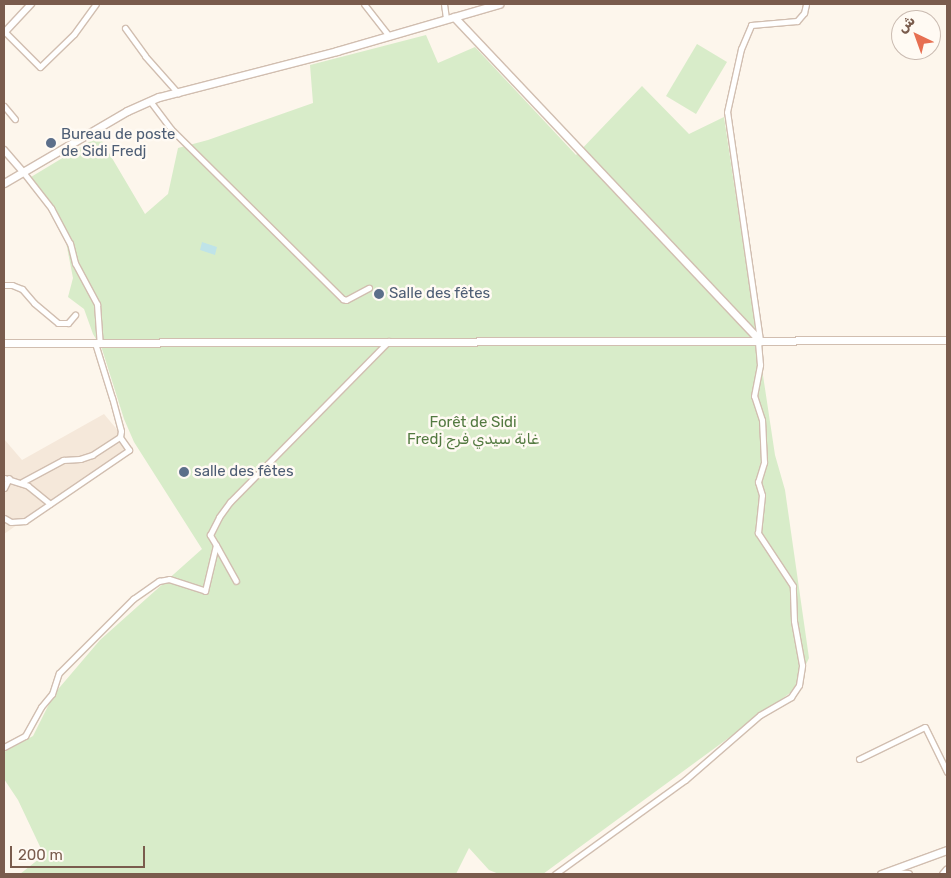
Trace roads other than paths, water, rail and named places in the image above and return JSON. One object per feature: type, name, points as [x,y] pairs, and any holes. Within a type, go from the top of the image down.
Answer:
[{"type":"main road","points":[[4,183],[127,111],[150,101],[499,4]]},
{"type":"main road","points":[[454,17],[759,342]]},
{"type":"main road","points":[[4,343],[947,340]]},
{"type":"main road","points":[[882,874],[947,850]]},
{"type":"main road","points":[[943,874],[947,869]]},
{"type":"main road","points":[[882,874],[908,874]]},
{"type":"street","points":[[31,4],[4,32],[40,67],[74,34],[96,4]]},
{"type":"street","points":[[364,4],[389,36]]},
{"type":"street","points":[[444,4],[446,19]]},
{"type":"street","points":[[555,874],[685,780],[760,716],[791,697],[799,685],[802,665],[794,621],[793,586],[758,533],[762,495],[758,482],[764,462],[763,424],[754,396],[760,365],[759,342],[727,112],[741,49],[751,25],[797,21],[804,13],[806,4]]},
{"type":"street","points":[[125,28],[145,56],[178,93]]},
{"type":"street","points":[[150,101],[171,129],[344,299],[346,300],[369,288]]},
{"type":"street","points":[[4,106],[15,119]]},
{"type":"street","points":[[4,150],[51,208],[70,243],[74,263],[97,304],[98,344],[121,431],[120,437],[129,450],[25,521],[11,522],[4,518]]},
{"type":"street","points":[[4,286],[15,285],[22,289],[34,303],[58,323],[68,323],[75,315]]},
{"type":"street","points":[[236,581],[210,535],[230,502],[390,341]]},
{"type":"street","points":[[22,482],[63,460],[80,460],[92,455],[120,437]]},
{"type":"street","points":[[4,488],[6,478],[22,482],[50,504]]},
{"type":"street","points":[[4,747],[26,736],[41,707],[52,694],[59,673],[133,599],[159,581],[169,580],[205,591],[216,545]]},
{"type":"street","points":[[858,759],[924,726],[947,772]]},
{"type":"water","points":[[202,242],[217,247],[215,255],[200,250]]},
{"type":"place","name":"Bureau de poste de Sidi Fredj","points":[[51,143]]},
{"type":"place","name":"Salle des fêtes","points":[[379,294]]},
{"type":"place","name":"salle des fêtes","points":[[184,472]]},
{"type":"park label","name":"Forêt de Sidi Fredj غابة سيدي فرج","points":[[473,430]]}]
